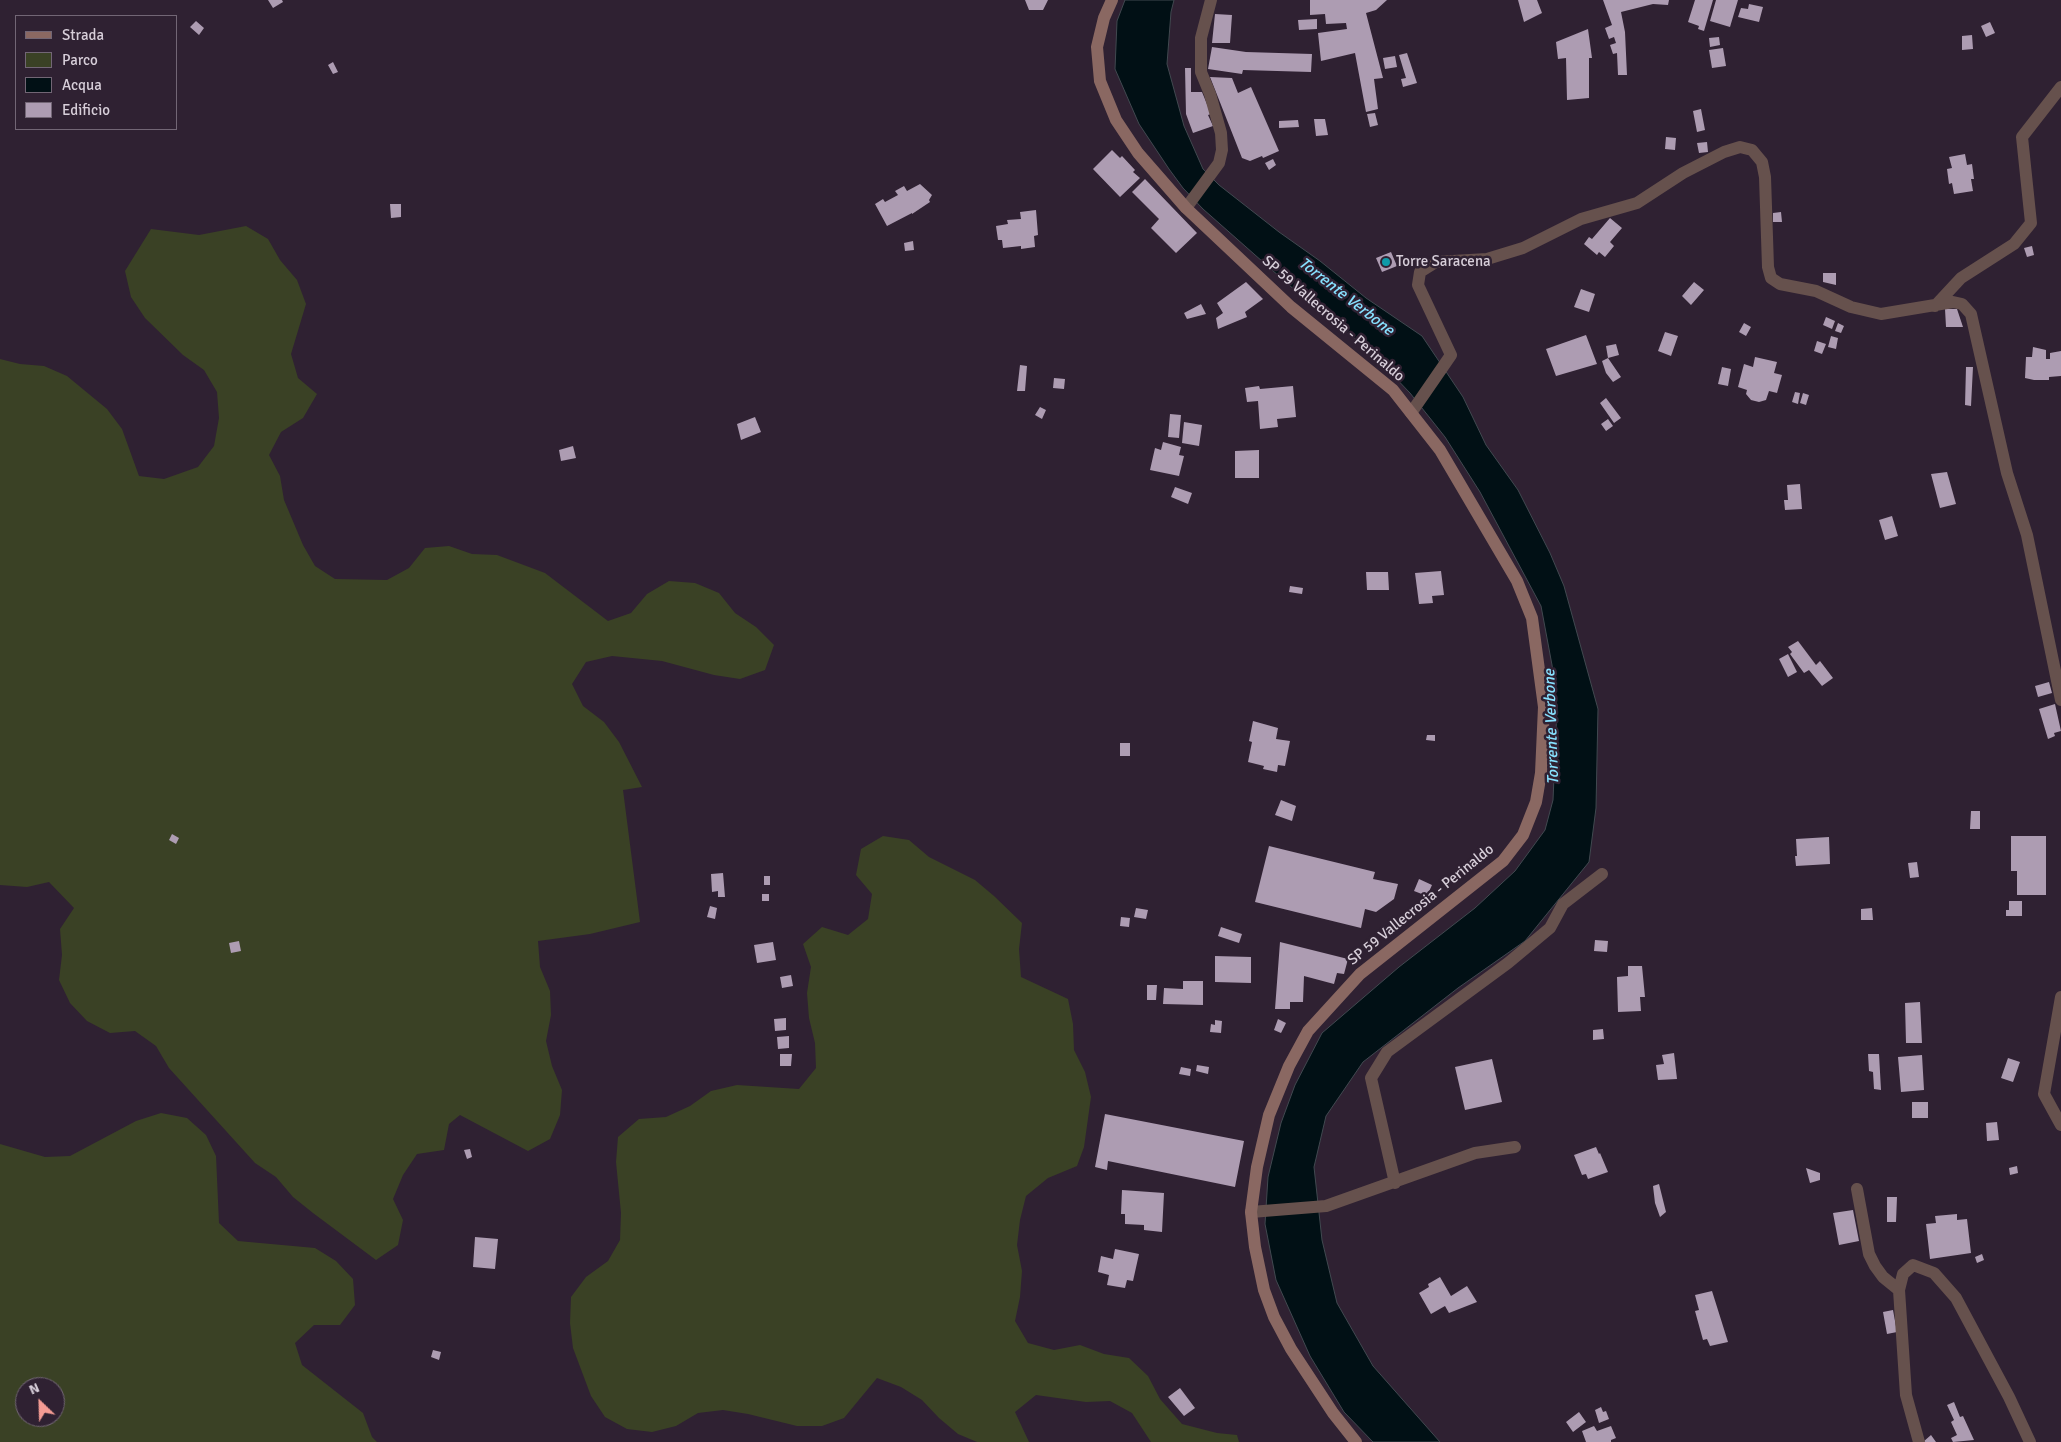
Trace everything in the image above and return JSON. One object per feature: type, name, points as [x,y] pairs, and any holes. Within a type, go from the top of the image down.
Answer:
[{"type":"main road","name":"SP 59 Vallecrosia - Perinaldo","points":[[1112,0],[1104,18],[1097,47],[1100,81],[1116,120],[1138,153],[1291,307],[1414,408],[1518,581],[1532,618],[1544,707],[1541,773],[1536,802],[1522,835],[1503,861],[1360,974],[1308,1031],[1289,1066],[1269,1115],[1257,1167],[1255,1247],[1264,1290],[1274,1316],[1291,1349],[1333,1414],[1356,1442]]},
{"type":"street","points":[[1190,205],[1219,163],[1222,150],[1220,133],[1210,94],[1201,72],[1200,38],[1211,0]]},
{"type":"street","points":[[1935,306],[1961,278],[2014,244],[2030,223],[2022,137],[2061,87]]},
{"type":"street","points":[[1414,408],[1451,355],[1418,286],[1420,272],[1436,262],[1487,259],[1523,248],[1581,219],[1637,203],[1683,173],[1724,152],[1740,147],[1752,150],[1762,162],[1765,177],[1768,267],[1771,278],[1780,284],[1816,291],[1851,307],[1881,314],[1953,302],[1962,304],[1971,314],[2007,473],[2027,535],[2061,700]]},
{"type":"street","points":[[1395,1183],[1371,1078],[1387,1052],[1508,963],[1550,928],[1563,904],[1602,874]]},
{"type":"street","points":[[2061,997],[2044,1094],[2061,1124]]},
{"type":"street","points":[[1256,1212],[1326,1206],[1475,1153],[1515,1147]]},
{"type":"street","points":[[1857,1189],[1870,1254],[1875,1266],[1883,1277],[1899,1290]]},
{"type":"street","points":[[1919,1442],[1906,1395],[1899,1290],[1903,1274],[1913,1265],[1934,1273],[1956,1298],[1992,1364],[2030,1442]]},
{"type":"green space","points":[[246,226],[268,239],[280,260],[297,280],[306,304],[291,354],[298,378],[317,394],[303,418],[281,432],[269,455],[280,476],[284,500],[303,545],[315,566],[335,579],[387,580],[409,568],[425,548],[449,546],[472,554],[497,555],[545,573],[608,621],[631,613],[647,594],[669,581],[695,583],[719,593],[735,613],[756,627],[774,645],[765,670],[740,679],[714,675],[662,661],[612,656],[586,662],[572,684],[583,706],[604,722],[619,742],[642,787],[623,790],[640,922],[590,934],[538,941],[540,967],[550,991],[551,1015],[546,1041],[552,1066],[562,1090],[560,1115],[550,1139],[528,1151],[460,1115],[449,1124],[444,1150],[417,1154],[403,1175],[393,1199],[403,1220],[398,1245],[376,1260],[293,1197],[276,1177],[255,1163],[169,1068],[156,1046],[135,1031],[110,1033],[87,1021],[70,1003],[59,980],[62,955],[60,929],[74,908],[49,882],[27,887],[0,885],[0,359],[20,364],[44,366],[67,376],[107,409],[122,429],[139,476],[164,479],[198,467],[214,446],[219,418],[217,392],[204,370],[183,355],[145,318],[131,297],[125,271],[151,229],[199,235]]},
{"type":"green space","points":[[883,836],[909,840],[929,857],[975,880],[994,896],[1022,923],[1019,949],[1021,977],[1068,999],[1073,1024],[1074,1050],[1085,1072],[1091,1097],[1084,1147],[1077,1166],[1048,1178],[1026,1196],[1020,1220],[1017,1245],[1022,1271],[1020,1297],[1015,1321],[1028,1343],[1054,1350],[1080,1345],[1104,1354],[1129,1358],[1148,1376],[1160,1399],[1182,1424],[1217,1433],[1237,1435],[1239,1442],[1151,1442],[1132,1413],[1110,1401],[1086,1402],[1036,1395],[1015,1412],[1029,1442],[977,1442],[958,1434],[922,1400],[901,1387],[877,1378],[844,1418],[822,1426],[797,1426],[723,1410],[698,1413],[676,1426],[652,1432],[627,1429],[605,1417],[591,1396],[573,1348],[570,1323],[571,1297],[586,1277],[608,1261],[620,1240],[621,1213],[616,1162],[618,1137],[639,1119],[666,1117],[690,1106],[711,1091],[737,1085],[799,1089],[816,1068],[815,1043],[809,1018],[807,993],[811,967],[803,944],[822,927],[848,935],[868,919],[872,894],[856,875],[861,849]]},
{"type":"green space","points":[[161,1113],[187,1118],[206,1135],[216,1156],[219,1223],[238,1241],[315,1248],[336,1261],[353,1279],[355,1305],[340,1325],[314,1325],[295,1343],[302,1365],[363,1413],[372,1437],[377,1442],[0,1442],[0,1144],[45,1157],[70,1156],[136,1121]]},
{"type":"water","name":"Torrente Verbone","points":[[1125,0],[1174,0],[1171,12],[1167,64],[1184,126],[1203,169],[1219,185],[1279,232],[1320,261],[1366,298],[1422,336],[1463,397],[1486,445],[1518,490],[1550,553],[1564,586],[1598,709],[1596,808],[1589,862],[1525,941],[1458,988],[1363,1062],[1326,1116],[1314,1167],[1322,1240],[1337,1303],[1373,1366],[1440,1442],[1373,1442],[1344,1412],[1310,1356],[1276,1280],[1265,1224],[1268,1177],[1281,1123],[1295,1085],[1322,1033],[1399,967],[1475,908],[1515,871],[1545,830],[1553,800],[1557,707],[1552,665],[1541,606],[1480,492],[1445,437],[1410,393],[1369,350],[1314,307],[1203,209],[1183,188],[1169,169],[1139,124],[1115,69],[1117,21]]},
{"type":"building","points":[[268,0],[282,0],[283,2],[273,8]]},
{"type":"building","points":[[1025,0],[1048,0],[1043,10],[1029,10]]},
{"type":"building","points":[[1310,0],[1387,0],[1376,10],[1366,13],[1383,78],[1374,79],[1378,109],[1366,112],[1355,53],[1321,61],[1318,33],[1347,29],[1346,23],[1326,24],[1325,14],[1310,15]]},
{"type":"building","points":[[1518,0],[1537,0],[1542,13],[1524,22]]},
{"type":"building","points":[[1603,0],[1669,0],[1668,5],[1653,4],[1621,12],[1625,32],[1627,75],[1618,75],[1617,53],[1613,54],[1610,45],[1616,43],[1614,37],[1609,39],[1605,28],[1612,25]]},
{"type":"building","points":[[1695,0],[1713,0],[1704,31],[1698,29],[1699,26],[1688,22]]},
{"type":"building","points":[[1716,0],[1738,0],[1730,27],[1710,21]]},
{"type":"building","points":[[1749,4],[1763,7],[1759,22],[1738,17],[1741,8],[1748,9]]},
{"type":"building","points":[[1215,14],[1232,15],[1230,43],[1212,43]]},
{"type":"building","points":[[1317,19],[1317,29],[1299,30],[1298,20]]},
{"type":"building","points":[[196,21],[204,28],[199,35],[190,27]]},
{"type":"building","points":[[1990,22],[1995,33],[1986,37],[1981,26]]},
{"type":"building","points":[[1588,29],[1592,58],[1589,58],[1589,98],[1567,100],[1566,58],[1558,59],[1556,42]]},
{"type":"building","points":[[1972,35],[1973,49],[1962,50],[1962,36]]},
{"type":"building","points":[[1719,37],[1720,45],[1710,47],[1709,38]]},
{"type":"building","points":[[1212,47],[1246,52],[1312,54],[1311,72],[1243,70],[1242,74],[1208,69]]},
{"type":"building","points":[[1723,48],[1726,66],[1712,68],[1709,50]]},
{"type":"building","points":[[1407,53],[1417,83],[1403,87],[1401,79],[1406,78],[1399,55]]},
{"type":"building","points":[[1395,56],[1397,67],[1385,69],[1383,58]]},
{"type":"building","points":[[333,62],[338,72],[333,74],[328,65]]},
{"type":"building","points":[[1185,68],[1191,68],[1191,92],[1202,92],[1211,114],[1208,115],[1213,126],[1193,133],[1186,114]]},
{"type":"building","points":[[1210,77],[1232,78],[1238,93],[1251,87],[1279,151],[1250,161],[1242,158]]},
{"type":"building","points":[[1701,109],[1705,130],[1697,132],[1693,111]]},
{"type":"building","points":[[1375,113],[1378,125],[1370,127],[1367,114]]},
{"type":"building","points":[[1314,119],[1325,119],[1328,135],[1316,136]]},
{"type":"building","points":[[1298,120],[1299,127],[1279,128],[1279,121]]},
{"type":"building","points":[[1666,137],[1676,138],[1675,150],[1665,149]]},
{"type":"building","points":[[1707,142],[1708,152],[1699,153],[1697,143]]},
{"type":"building","points":[[1112,150],[1120,158],[1122,156],[1135,170],[1133,172],[1140,178],[1120,197],[1093,169]]},
{"type":"building","points":[[1965,154],[1967,165],[1972,164],[1974,179],[1971,179],[1973,191],[1954,194],[1952,183],[1949,184],[1947,169],[1952,168],[1949,157]]},
{"type":"building","points":[[1273,159],[1276,165],[1269,170],[1265,163]]},
{"type":"building","points":[[1145,179],[1197,233],[1176,253],[1151,228],[1159,219],[1132,192]]},
{"type":"building","points":[[920,184],[932,195],[929,200],[930,202],[912,214],[887,226],[875,204],[883,199],[885,202],[898,195],[895,191],[904,186],[907,191]]},
{"type":"building","points":[[390,204],[401,204],[401,217],[391,218]]},
{"type":"building","points":[[1036,210],[1038,235],[1034,236],[1035,247],[1021,249],[1021,246],[1003,248],[1002,240],[998,240],[996,226],[1008,224],[1007,220],[1021,219],[1020,212]]},
{"type":"building","points":[[1781,212],[1782,222],[1773,222],[1773,213]]},
{"type":"building","points":[[1610,218],[1622,228],[1610,242],[1614,246],[1605,257],[1599,252],[1597,255],[1584,244],[1589,237],[1592,239]]},
{"type":"building","points":[[913,241],[914,250],[905,251],[904,243]]},
{"type":"building","points":[[2032,246],[2034,255],[2027,257],[2024,248]]},
{"type":"building","name":"Torre Saracena","points":[[1391,252],[1397,266],[1382,272],[1376,258]]},
{"type":"building","points":[[1823,273],[1836,273],[1836,285],[1823,282]]},
{"type":"building","points":[[1246,282],[1263,299],[1245,312],[1247,317],[1218,329],[1216,318],[1223,313],[1217,303]]},
{"type":"building","points":[[1694,282],[1704,290],[1691,305],[1682,296]]},
{"type":"building","points":[[1581,289],[1595,294],[1589,312],[1574,307]]},
{"type":"building","points":[[1201,304],[1206,314],[1187,319],[1184,313]]},
{"type":"building","points":[[1945,309],[1957,309],[1963,327],[1946,327]]},
{"type":"building","points":[[1826,317],[1835,321],[1832,329],[1823,325]]},
{"type":"building","points":[[1744,323],[1751,327],[1746,336],[1739,332]]},
{"type":"building","points":[[1838,323],[1844,326],[1841,333],[1835,331]]},
{"type":"building","points":[[1665,332],[1678,336],[1671,356],[1658,351]]},
{"type":"building","points":[[1586,335],[1597,364],[1556,376],[1546,349]]},
{"type":"building","points":[[1831,336],[1838,338],[1836,349],[1828,347]]},
{"type":"building","points":[[1817,341],[1826,344],[1822,354],[1814,351]]},
{"type":"building","points":[[1616,344],[1619,355],[1608,358],[1606,346]]},
{"type":"building","points":[[2033,347],[2046,350],[2046,359],[2050,359],[2050,353],[2061,351],[2061,376],[2049,377],[2049,380],[2025,378],[2026,357],[2032,357]]},
{"type":"building","points":[[1755,357],[1777,362],[1774,373],[1782,375],[1777,393],[1769,391],[1766,400],[1759,402],[1751,400],[1746,394],[1747,390],[1738,387],[1744,364],[1753,367]]},
{"type":"building","points":[[1608,358],[1621,377],[1613,382],[1606,373],[1602,361]]},
{"type":"building","points":[[1020,365],[1027,366],[1025,391],[1017,391]]},
{"type":"building","points":[[1722,367],[1731,369],[1728,386],[1718,384]]},
{"type":"building","points":[[1966,367],[1973,367],[1971,406],[1965,405]]},
{"type":"building","points":[[1054,378],[1065,379],[1064,389],[1053,388]]},
{"type":"building","points":[[1259,386],[1260,389],[1293,386],[1296,417],[1277,419],[1278,427],[1260,429],[1258,401],[1247,402],[1245,388]]},
{"type":"building","points":[[1795,392],[1800,393],[1798,404],[1792,402]]},
{"type":"building","points":[[1803,393],[1809,395],[1806,405],[1800,403]]},
{"type":"building","points":[[1606,398],[1621,418],[1614,423],[1600,403]]},
{"type":"building","points":[[1040,407],[1046,410],[1042,419],[1035,415]]},
{"type":"building","points":[[1170,414],[1181,415],[1179,438],[1168,437]]},
{"type":"building","points":[[755,417],[761,432],[741,440],[737,424]]},
{"type":"building","points":[[1608,419],[1613,426],[1606,431],[1601,424]]},
{"type":"building","points":[[1184,422],[1202,425],[1199,446],[1182,443]]},
{"type":"building","points":[[1163,442],[1181,447],[1179,455],[1184,456],[1179,476],[1150,470],[1155,448],[1161,450]]},
{"type":"building","points":[[573,446],[576,458],[561,461],[559,450]]},
{"type":"building","points":[[1259,450],[1259,478],[1235,478],[1235,451]]},
{"type":"building","points":[[1947,472],[1956,504],[1940,508],[1931,474]]},
{"type":"building","points":[[1800,484],[1802,509],[1785,510],[1784,500],[1788,500],[1787,485]]},
{"type":"building","points":[[1175,487],[1192,493],[1188,504],[1171,497]]},
{"type":"building","points":[[1892,516],[1898,536],[1885,540],[1879,520]]},
{"type":"building","points":[[1441,571],[1444,595],[1432,596],[1433,603],[1419,604],[1415,573]]},
{"type":"building","points":[[1366,572],[1388,572],[1389,590],[1367,590]]},
{"type":"building","points":[[1290,586],[1303,588],[1302,594],[1289,592]]},
{"type":"building","points":[[1798,641],[1816,665],[1820,661],[1833,678],[1822,686],[1809,670],[1804,673],[1790,654],[1792,652],[1788,647]]},
{"type":"building","points":[[1788,654],[1797,672],[1788,677],[1779,659]]},
{"type":"building","points":[[2049,682],[2052,693],[2038,697],[2035,686]]},
{"type":"building","points":[[2055,704],[2061,731],[2054,733],[2055,736],[2048,739],[2039,709]]},
{"type":"building","points":[[1253,721],[1278,728],[1276,739],[1290,741],[1285,766],[1278,765],[1277,772],[1263,769],[1264,766],[1248,762],[1252,742],[1249,741]]},
{"type":"building","points":[[1427,735],[1435,735],[1435,741],[1426,740]]},
{"type":"building","points":[[1120,743],[1130,743],[1130,756],[1120,756]]},
{"type":"building","points":[[1281,800],[1296,806],[1292,821],[1275,815]]},
{"type":"building","points":[[1971,811],[1980,811],[1980,829],[1970,829]]},
{"type":"building","points":[[172,834],[179,838],[176,844],[169,840]]},
{"type":"building","points":[[2011,836],[2046,836],[2046,895],[2017,895],[2017,871],[2011,871]]},
{"type":"building","points":[[1829,837],[1830,864],[1796,866],[1796,839]]},
{"type":"building","points":[[1269,846],[1375,872],[1373,879],[1398,884],[1394,899],[1376,912],[1365,909],[1361,928],[1255,902]]},
{"type":"building","points":[[1917,862],[1919,877],[1910,878],[1908,863]]},
{"type":"building","points":[[723,873],[725,897],[718,897],[718,891],[712,892],[711,874]]},
{"type":"building","points":[[764,876],[770,876],[770,885],[764,885]]},
{"type":"building","points":[[1419,879],[1432,885],[1427,896],[1414,891]]},
{"type":"building","points":[[762,894],[769,894],[769,901],[762,901]]},
{"type":"building","points":[[2009,901],[2022,901],[2022,916],[2006,916],[2006,910],[2009,910]]},
{"type":"building","points":[[710,906],[717,908],[715,919],[707,917]]},
{"type":"building","points":[[1136,908],[1148,910],[1146,919],[1134,917]]},
{"type":"building","points":[[1872,908],[1873,920],[1861,920],[1861,909]]},
{"type":"building","points":[[1121,917],[1130,918],[1129,927],[1120,926]]},
{"type":"building","points":[[1221,927],[1242,934],[1239,943],[1218,936]]},
{"type":"building","points":[[1595,940],[1608,941],[1607,952],[1594,951]]},
{"type":"building","points":[[239,941],[241,951],[231,953],[229,943]]},
{"type":"building","points":[[773,942],[776,960],[757,963],[754,945]]},
{"type":"building","points":[[1280,942],[1348,959],[1344,974],[1337,973],[1334,984],[1304,976],[1303,1002],[1290,1002],[1290,1009],[1275,1009]]},
{"type":"building","points":[[1215,956],[1251,957],[1251,983],[1215,982]]},
{"type":"building","points":[[1628,966],[1642,966],[1645,997],[1640,997],[1641,1011],[1618,1012],[1617,977],[1628,976]]},
{"type":"building","points":[[791,975],[793,986],[782,988],[780,977]]},
{"type":"building","points":[[1183,981],[1203,981],[1203,1005],[1163,1004],[1164,988],[1183,989]]},
{"type":"building","points":[[1147,985],[1157,985],[1156,1000],[1147,1000]]},
{"type":"building","points":[[1920,1002],[1922,1043],[1906,1043],[1905,1003]]},
{"type":"building","points":[[786,1018],[786,1030],[775,1031],[774,1019]]},
{"type":"building","points":[[1278,1019],[1286,1023],[1281,1033],[1274,1030]]},
{"type":"building","points":[[1215,1020],[1222,1021],[1221,1033],[1210,1032],[1211,1024],[1215,1025]]},
{"type":"building","points":[[1603,1029],[1604,1039],[1593,1040],[1593,1030]]},
{"type":"building","points":[[789,1036],[789,1048],[778,1049],[777,1037]]},
{"type":"building","points":[[1674,1053],[1677,1079],[1658,1080],[1656,1065],[1664,1064],[1662,1055]]},
{"type":"building","points":[[780,1054],[792,1054],[791,1066],[780,1066]]},
{"type":"building","points":[[1868,1054],[1879,1054],[1881,1090],[1874,1089],[1873,1072],[1869,1071]]},
{"type":"building","points":[[1922,1055],[1924,1090],[1901,1092],[1898,1057]]},
{"type":"building","points":[[2008,1058],[2020,1062],[2013,1082],[2001,1078]]},
{"type":"building","points":[[1492,1059],[1502,1102],[1465,1110],[1455,1067]]},
{"type":"building","points":[[1197,1065],[1209,1067],[1208,1074],[1196,1071]]},
{"type":"building","points":[[1181,1067],[1191,1069],[1190,1076],[1179,1074]]},
{"type":"building","points":[[1912,1102],[1928,1102],[1928,1118],[1912,1118]]},
{"type":"building","points":[[1105,1114],[1244,1141],[1235,1187],[1108,1161],[1107,1170],[1095,1167]]},
{"type":"building","points":[[1997,1122],[1999,1140],[1987,1141],[1986,1123]]},
{"type":"building","points":[[1596,1147],[1608,1172],[1588,1179],[1586,1174],[1582,1175],[1574,1155]]},
{"type":"building","points":[[470,1149],[472,1157],[467,1159],[464,1150]]},
{"type":"building","points":[[2017,1166],[2018,1173],[2010,1175],[2009,1168]]},
{"type":"building","points":[[1806,1168],[1820,1173],[1820,1180],[1810,1183]]},
{"type":"building","points":[[1659,1184],[1666,1212],[1660,1217],[1655,1203],[1653,1186]]},
{"type":"building","points":[[1122,1190],[1164,1193],[1162,1232],[1144,1230],[1144,1225],[1125,1224],[1125,1214],[1121,1214]]},
{"type":"building","points":[[1887,1197],[1897,1197],[1896,1222],[1887,1222]]},
{"type":"building","points":[[1853,1210],[1859,1241],[1839,1245],[1833,1213]]},
{"type":"building","points":[[1957,1214],[1957,1220],[1967,1219],[1971,1253],[1930,1259],[1926,1224],[1936,1223],[1935,1216]]},
{"type":"building","points":[[475,1237],[498,1239],[495,1269],[473,1267]]},
{"type":"building","points":[[1115,1249],[1139,1254],[1133,1281],[1127,1280],[1125,1288],[1107,1285],[1109,1275],[1098,1272],[1101,1256],[1113,1259]]},
{"type":"building","points":[[1982,1254],[1984,1260],[1977,1263],[1975,1257]]},
{"type":"building","points":[[1440,1277],[1451,1296],[1467,1286],[1477,1302],[1449,1313],[1445,1306],[1431,1314],[1419,1293],[1429,1287],[1428,1284]]},
{"type":"building","points":[[1712,1291],[1728,1342],[1710,1346],[1707,1339],[1703,1340],[1695,1311],[1699,1310],[1695,1295]]},
{"type":"building","points":[[1893,1310],[1897,1332],[1887,1334],[1883,1312]]},
{"type":"building","points":[[433,1350],[441,1352],[439,1360],[431,1357]]},
{"type":"building","points":[[1180,1388],[1195,1408],[1184,1416],[1168,1397]]},
{"type":"building","points":[[1954,1402],[1960,1417],[1963,1416],[1974,1440],[1953,1442],[1951,1438],[1957,1435],[1951,1422],[1954,1420],[1947,1405]]},
{"type":"building","points":[[1601,1407],[1603,1412],[1606,1411],[1609,1419],[1599,1423],[1595,1410]]},
{"type":"building","points":[[1579,1412],[1586,1422],[1573,1432],[1566,1422]]},
{"type":"building","points":[[1594,1426],[1597,1431],[1611,1426],[1616,1438],[1611,1440],[1611,1442],[1586,1442],[1582,1431]]},
{"type":"building","points":[[1931,1435],[1936,1442],[1923,1442]]},
{"type":"place","name":"Torre Saracena","points":[[1386,262]]}]
